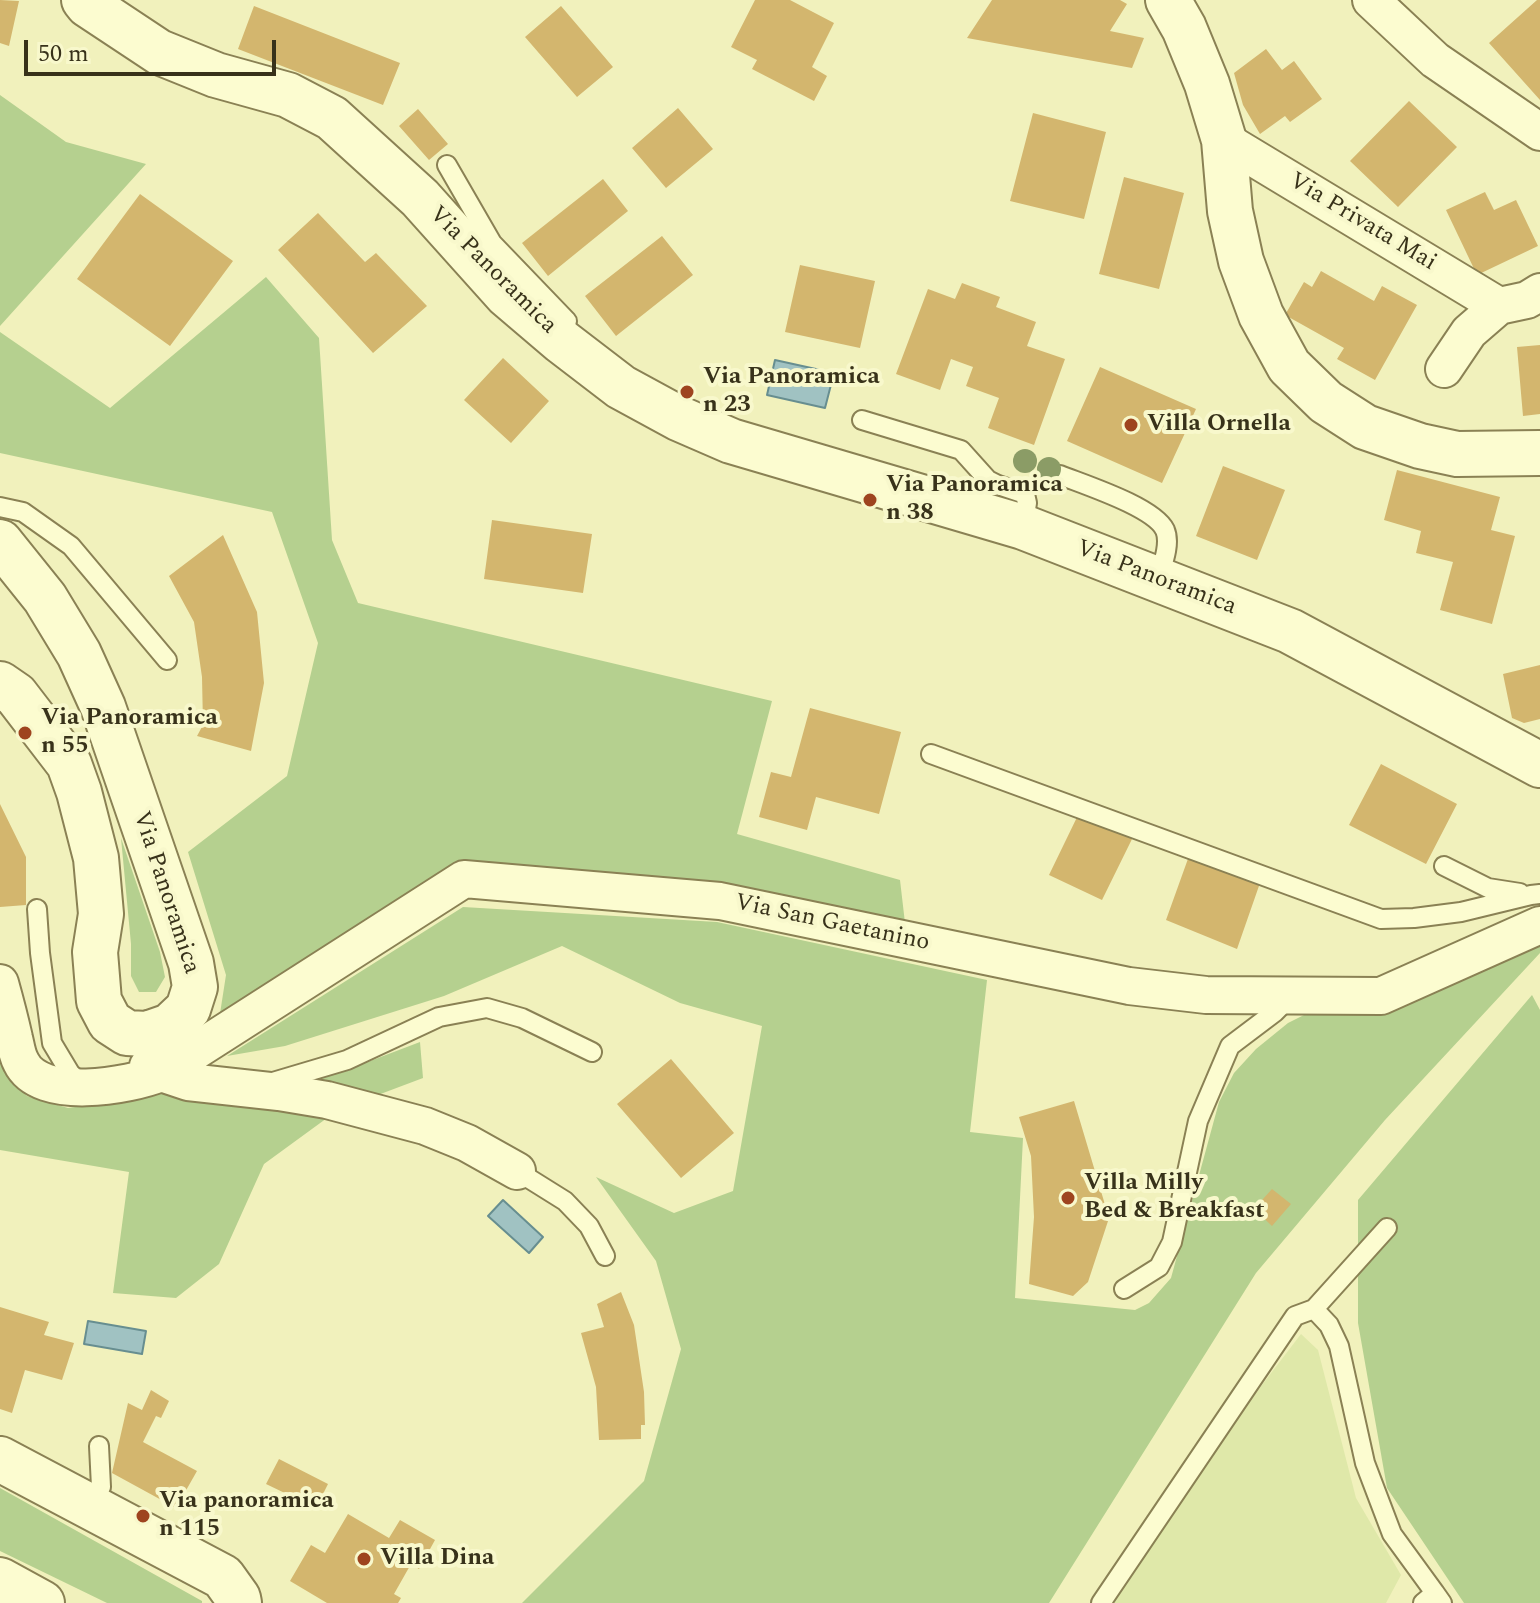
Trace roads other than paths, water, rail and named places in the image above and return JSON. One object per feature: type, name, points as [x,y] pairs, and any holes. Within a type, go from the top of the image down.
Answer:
[{"type":"street","name":"Via Panoramica","points":[[84,0],[159,52],[216,75],[288,95],[332,118],[420,198],[507,295],[621,387],[678,418],[731,441],[1023,527],[1290,631],[1540,765]]},
{"type":"street","points":[[1168,0],[1184,28],[1207,84],[1224,140],[1230,211],[1241,261],[1261,315],[1289,366],[1326,402],[1365,427],[1420,446],[1457,454],[1540,453]]},
{"type":"street","points":[[1371,0],[1435,60],[1540,132]]},
{"type":"street","name":"Via Privata Mai","points":[[1224,140],[1499,306]]},
{"type":"street","points":[[1444,369],[1469,332],[1499,306],[1527,300],[1540,292]]},
{"type":"street","name":"Via Panoramica","points":[[0,542],[45,598],[79,654],[103,707],[191,963],[195,987],[188,1009],[170,1026],[147,1034],[127,1033]]},
{"type":"street","points":[[0,684],[16,695],[69,764],[96,858],[101,914],[95,952],[99,1001],[110,1022],[127,1033],[132,1053],[161,1073],[188,1082],[327,1100],[425,1126],[467,1143],[517,1171]]},
{"type":"street","name":"Via San Gaetanino","points":[[0,983],[21,1063],[31,1076],[53,1085],[78,1089],[142,1081],[161,1073],[464,879],[720,901],[1129,986],[1206,995],[1381,996],[1537,919]]},
{"type":"street","points":[[0,1459],[223,1577],[239,1603]]},
{"type":"street","points":[[0,1580],[42,1603]]},
{"type":"lane","points":[[447,165],[492,243],[567,320],[569,347]]},
{"type":"lane","points":[[862,420],[961,450],[988,480],[1025,494],[1027,503],[1023,527]]},
{"type":"lane","points":[[1060,475],[1156,517],[1167,533],[1165,557],[1158,580]]},
{"type":"lane","points":[[0,507],[23,512],[71,546],[167,660]]},
{"type":"lane","points":[[931,754],[1381,919],[1461,912],[1537,919]]},
{"type":"lane","points":[[1444,866],[1488,888],[1537,919]]},
{"type":"lane","points":[[37,909],[52,1043],[70,1073],[86,1088]]},
{"type":"lane","points":[[1124,1289],[1159,1267],[1172,1242],[1198,1121],[1230,1046],[1292,995]]},
{"type":"lane","points":[[251,1089],[347,1060],[439,1017],[487,1008],[522,1018],[592,1052]]},
{"type":"lane","points":[[517,1171],[565,1201],[589,1226],[605,1256]]},
{"type":"lane","points":[[1101,1603],[1295,1316],[1314,1309],[1387,1228]]},
{"type":"lane","points":[[1314,1309],[1329,1325],[1339,1346],[1365,1463],[1392,1534],[1433,1600]]},
{"type":"lane","points":[[90,1507],[101,1487],[99,1446]]},
{"type":"water","points":[[775,360],[834,373],[825,408],[767,395]]},
{"type":"water","points":[[503,1200],[543,1237],[529,1253],[488,1216]]},
{"type":"water","points":[[88,1321],[146,1331],[142,1354],[84,1344]]},
{"type":"place","name":"Via Panoramica n 23","points":[[687,392]]},
{"type":"place","name":"Villa Ornella","points":[[1131,425]]},
{"type":"place","name":"Via Panoramica n 38","points":[[870,500]]},
{"type":"place","name":"Via Panoramica n 55","points":[[25,733]]},
{"type":"place","name":"Villa Milly Bed & Breakfast","points":[[1068,1198]]},
{"type":"place","name":"Via panoramica n 115","points":[[143,1516]]},
{"type":"place","name":"Villa Dina","points":[[364,1559]]}]
